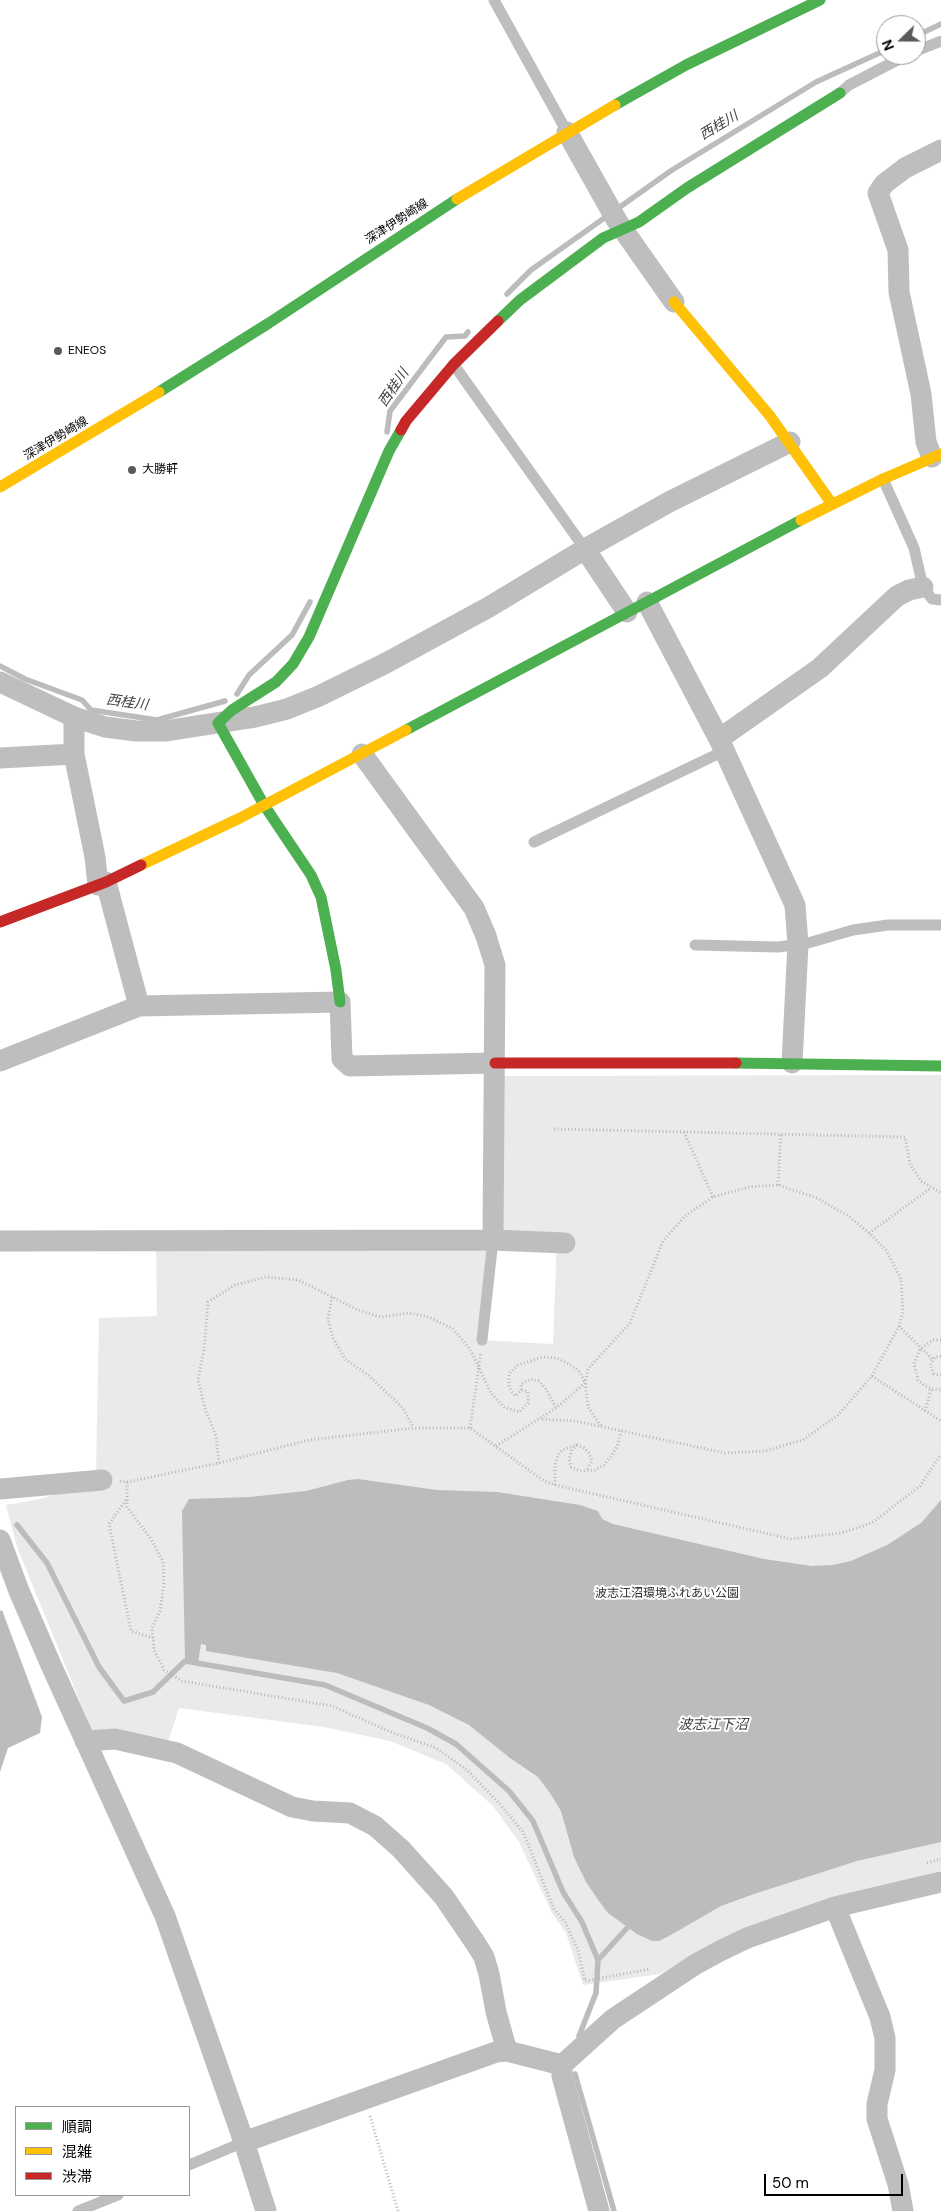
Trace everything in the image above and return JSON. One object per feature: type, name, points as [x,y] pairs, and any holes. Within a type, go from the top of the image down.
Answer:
[{"type":"street","name":"深津伊勢崎線","points":[[0,487],[22,476],[116,419],[269,323],[466,193],[566,132],[686,64],[820,0]]},
{"type":"street","points":[[218,723],[232,710],[276,682],[293,664],[309,637],[389,451],[406,421],[454,364],[520,300],[621,225],[638,222],[687,188],[840,93]]},
{"type":"street","points":[[566,132],[606,202],[674,302],[747,387],[790,442],[832,504]]},
{"type":"street","points":[[0,922],[102,884],[264,805],[832,504],[882,479],[937,456],[926,442],[921,394],[899,292],[898,250],[878,193],[884,184],[905,168],[941,150]]},
{"type":"street","points":[[0,682],[74,717],[105,727],[136,731],[165,731],[218,723],[287,709],[319,696],[489,607],[585,549],[669,502],[790,442]]},
{"type":"street","points":[[585,549],[627,612]]},
{"type":"street","points":[[722,745],[820,668],[896,596],[909,590],[923,587]]},
{"type":"street","points":[[647,602],[722,745],[795,905],[798,944],[792,1063]]},
{"type":"street","points":[[74,717],[74,754],[95,857],[139,1006]]},
{"type":"street","points":[[218,723],[264,805],[311,875],[321,897],[336,970],[340,1002],[342,1059],[350,1066],[495,1063],[792,1063],[941,1066]]},
{"type":"street","points":[[0,758],[74,754]]},
{"type":"street","points":[[362,754],[474,908],[495,965],[493,1240]]},
{"type":"street","points":[[0,1061],[139,1006],[340,1002]]},
{"type":"street","points":[[0,1241],[493,1240],[565,1243]]},
{"type":"street","points":[[0,1489],[102,1480]]},
{"type":"street","points":[[0,1540],[19,1591],[165,1916],[244,2142],[266,2211]]},
{"type":"street","points":[[85,1741],[115,1739],[177,1753],[292,1807],[350,1813],[375,1826],[401,1849],[444,1897],[484,1957],[507,2051]]},
{"type":"street","points":[[599,2211],[562,2076],[562,2065],[613,2019],[696,1964],[748,1938],[835,1907],[941,1882]]},
{"type":"street","points":[[835,1907],[880,2017],[885,2038],[885,2070],[877,2104],[877,2119],[893,2166],[903,2211]]},
{"type":"street","points":[[244,2142],[496,2052],[507,2051],[562,2065]]},
{"type":"lane","points":[[494,0],[566,132]]},
{"type":"lane","points":[[926,47],[941,41]]},
{"type":"lane","points":[[840,93],[848,85],[887,65]]},
{"type":"lane","points":[[454,364],[585,549]]},
{"type":"lane","points":[[882,479],[914,548],[923,587],[932,599],[941,600]]},
{"type":"lane","points":[[534,842],[722,745]]},
{"type":"lane","points":[[695,945],[778,947],[853,930],[888,925],[941,925]]},
{"type":"lane","points":[[482,1340],[493,1240]]},
{"type":"lane","points":[[190,2166],[244,2142]]},
{"type":"lane","points":[[78,2211],[116,2196]]},
{"type":"path","points":[[554,1129],[905,1137],[910,1164],[921,1181],[941,1193]]},
{"type":"path","points":[[684,1132],[713,1197]]},
{"type":"path","points":[[778,1185],[781,1134]]},
{"type":"path","points":[[496,1446],[556,1408],[585,1383],[588,1368],[630,1323],[663,1241],[684,1216],[713,1197],[749,1187],[778,1185],[817,1198],[850,1217],[869,1233],[886,1250],[901,1279],[903,1311],[899,1326],[872,1376],[838,1415],[803,1440],[765,1451],[725,1453],[602,1426],[574,1421],[540,1419]]},
{"type":"path","points":[[869,1233],[931,1188]]},
{"type":"path","points":[[219,1463],[216,1436],[204,1408],[198,1379],[204,1350],[208,1302],[235,1285],[266,1277],[298,1280],[358,1310],[381,1318],[409,1313],[429,1317],[453,1329],[470,1349],[491,1393],[504,1407],[519,1412],[528,1403],[528,1392],[520,1391]]},
{"type":"path","points":[[332,1297],[328,1319],[333,1338],[345,1359],[368,1375],[403,1408],[414,1428]]},
{"type":"path","points":[[899,1326],[932,1359]]},
{"type":"path","points":[[470,1428],[482,1340]]},
{"type":"path","points":[[941,1340],[933,1340],[920,1349],[916,1356],[915,1372],[918,1380],[931,1390],[941,1390]]},
{"type":"path","points":[[932,1359],[941,1356]]},
{"type":"path","points":[[556,1408],[546,1389],[539,1381],[531,1379],[522,1384],[520,1391],[515,1396],[509,1387],[509,1374],[518,1365],[543,1357],[556,1358],[569,1364],[580,1372],[585,1383],[588,1407],[602,1426]]},
{"type":"path","points":[[932,1359],[931,1371],[941,1375]]},
{"type":"path","points":[[872,1376],[941,1421]]},
{"type":"path","points":[[925,1411],[931,1390]]},
{"type":"path","points":[[102,1480],[128,1482],[219,1463],[309,1440],[414,1428],[470,1428],[544,1481],[555,1485],[791,1539],[841,1533],[872,1523],[920,1486],[941,1454]]},
{"type":"path","points":[[577,1445],[572,1450],[569,1459],[571,1467],[586,1471],[595,1470],[604,1465],[617,1447],[621,1430]]},
{"type":"path","points":[[577,1445],[589,1453],[592,1461],[586,1471]]},
{"type":"path","points":[[555,1485],[555,1465],[558,1454],[562,1450],[577,1445]]},
{"type":"path","points":[[128,1482],[128,1507],[152,1539],[163,1562],[164,1583],[160,1611],[152,1628],[154,1650],[164,1670],[182,1681],[332,1706],[391,1732],[436,1748],[467,1770],[500,1804],[523,1832],[554,1909],[564,1922],[578,1950],[584,1981],[602,1978]]},
{"type":"path","points":[[128,1498],[109,1524],[131,1631],[153,1638]]},
{"type":"path","points":[[365,2099],[398,2211]]},
{"type":"green space","name":"波志江沼環境ふれあい公園","points":[[941,1075],[941,1871],[861,1893],[697,1953],[660,1974],[583,1985],[566,1933],[552,1913],[519,1842],[493,1806],[446,1764],[390,1741],[324,1727],[179,1708],[167,1745],[92,1731],[17,1547],[6,1505],[36,1500],[75,1489],[96,1473],[99,1318],[157,1316],[156,1245],[489,1247],[479,1340],[553,1344],[557,1236],[500,1230],[500,1076]]},
{"type":"water","name":"波志江下沼","points":[[358,1479],[437,1490],[497,1492],[580,1505],[598,1511],[602,1519],[613,1524],[764,1559],[812,1566],[833,1565],[851,1561],[887,1545],[921,1523],[941,1500],[941,1842],[857,1861],[754,1894],[721,1906],[659,1941],[652,1941],[637,1934],[608,1913],[599,1901],[586,1882],[574,1857],[561,1811],[538,1777],[510,1758],[469,1725],[429,1705],[337,1673],[206,1651],[206,1645],[201,1644],[198,1663],[185,1661],[182,1511],[189,1499],[250,1497],[306,1491]]},
{"type":"water","points":[[2,1610],[42,1717],[40,1733],[8,1748],[0,1772],[0,1611]]},
{"type":"waterway","name":"西桂川","points":[[926,31],[941,24]]},
{"type":"waterway","name":"西桂川","points":[[507,294],[531,270],[672,170],[816,82],[876,55]]},
{"type":"waterway","name":"西桂川","points":[[387,432],[390,411],[446,337],[465,336],[468,332]]},
{"type":"waterway","name":"西桂川","points":[[237,694],[249,675],[292,635],[310,602]]},
{"type":"waterway","name":"西桂川","points":[[0,666],[25,679],[82,700],[91,710],[157,720],[225,701]]},
{"type":"waterway","points":[[17,1525],[47,1563],[99,1667],[124,1701],[153,1692],[185,1661],[325,1685],[427,1728],[456,1744],[509,1791],[533,1821],[563,1892],[582,1922],[598,1960],[596,1993],[579,2036]]},
{"type":"waterway","points":[[598,1960],[628,1927]]},
{"type":"waterway","points":[[575,2074],[614,2211]]},
{"type":"traffic: fast","points":[[615,105],[686,65],[820,0]]},
{"type":"traffic: fast","points":[[498,321],[520,300],[603,238],[639,222],[687,188],[840,93]]},
{"type":"traffic: fast","points":[[159,392],[269,323],[457,199]]},
{"type":"traffic: fast","points":[[340,1002],[336,970],[321,897],[311,875],[264,805],[218,723],[232,710],[276,682],[293,664],[309,637],[389,451],[401,430]]},
{"type":"traffic: fast","points":[[406,730],[801,520]]},
{"type":"traffic: fast","points":[[736,1063],[941,1066]]},
{"type":"traffic: slow","points":[[457,199],[615,105]]},
{"type":"traffic: slow","points":[[674,302],[770,416],[832,504]]},
{"type":"traffic: slow","points":[[0,487],[159,392]]},
{"type":"traffic: slow","points":[[801,520],[883,479],[941,454]]},
{"type":"traffic: slow","points":[[141,865],[240,818],[406,730]]},
{"type":"traffic: jam","points":[[401,430],[406,421],[454,364],[498,321]]},
{"type":"traffic: jam","points":[[0,922],[106,882],[141,865]]},
{"type":"traffic: jam","points":[[495,1063],[736,1063]]},
{"type":"place","name":"ENEOS","points":[[58,351]]},
{"type":"place","name":"大勝軒","points":[[132,470]]}]
